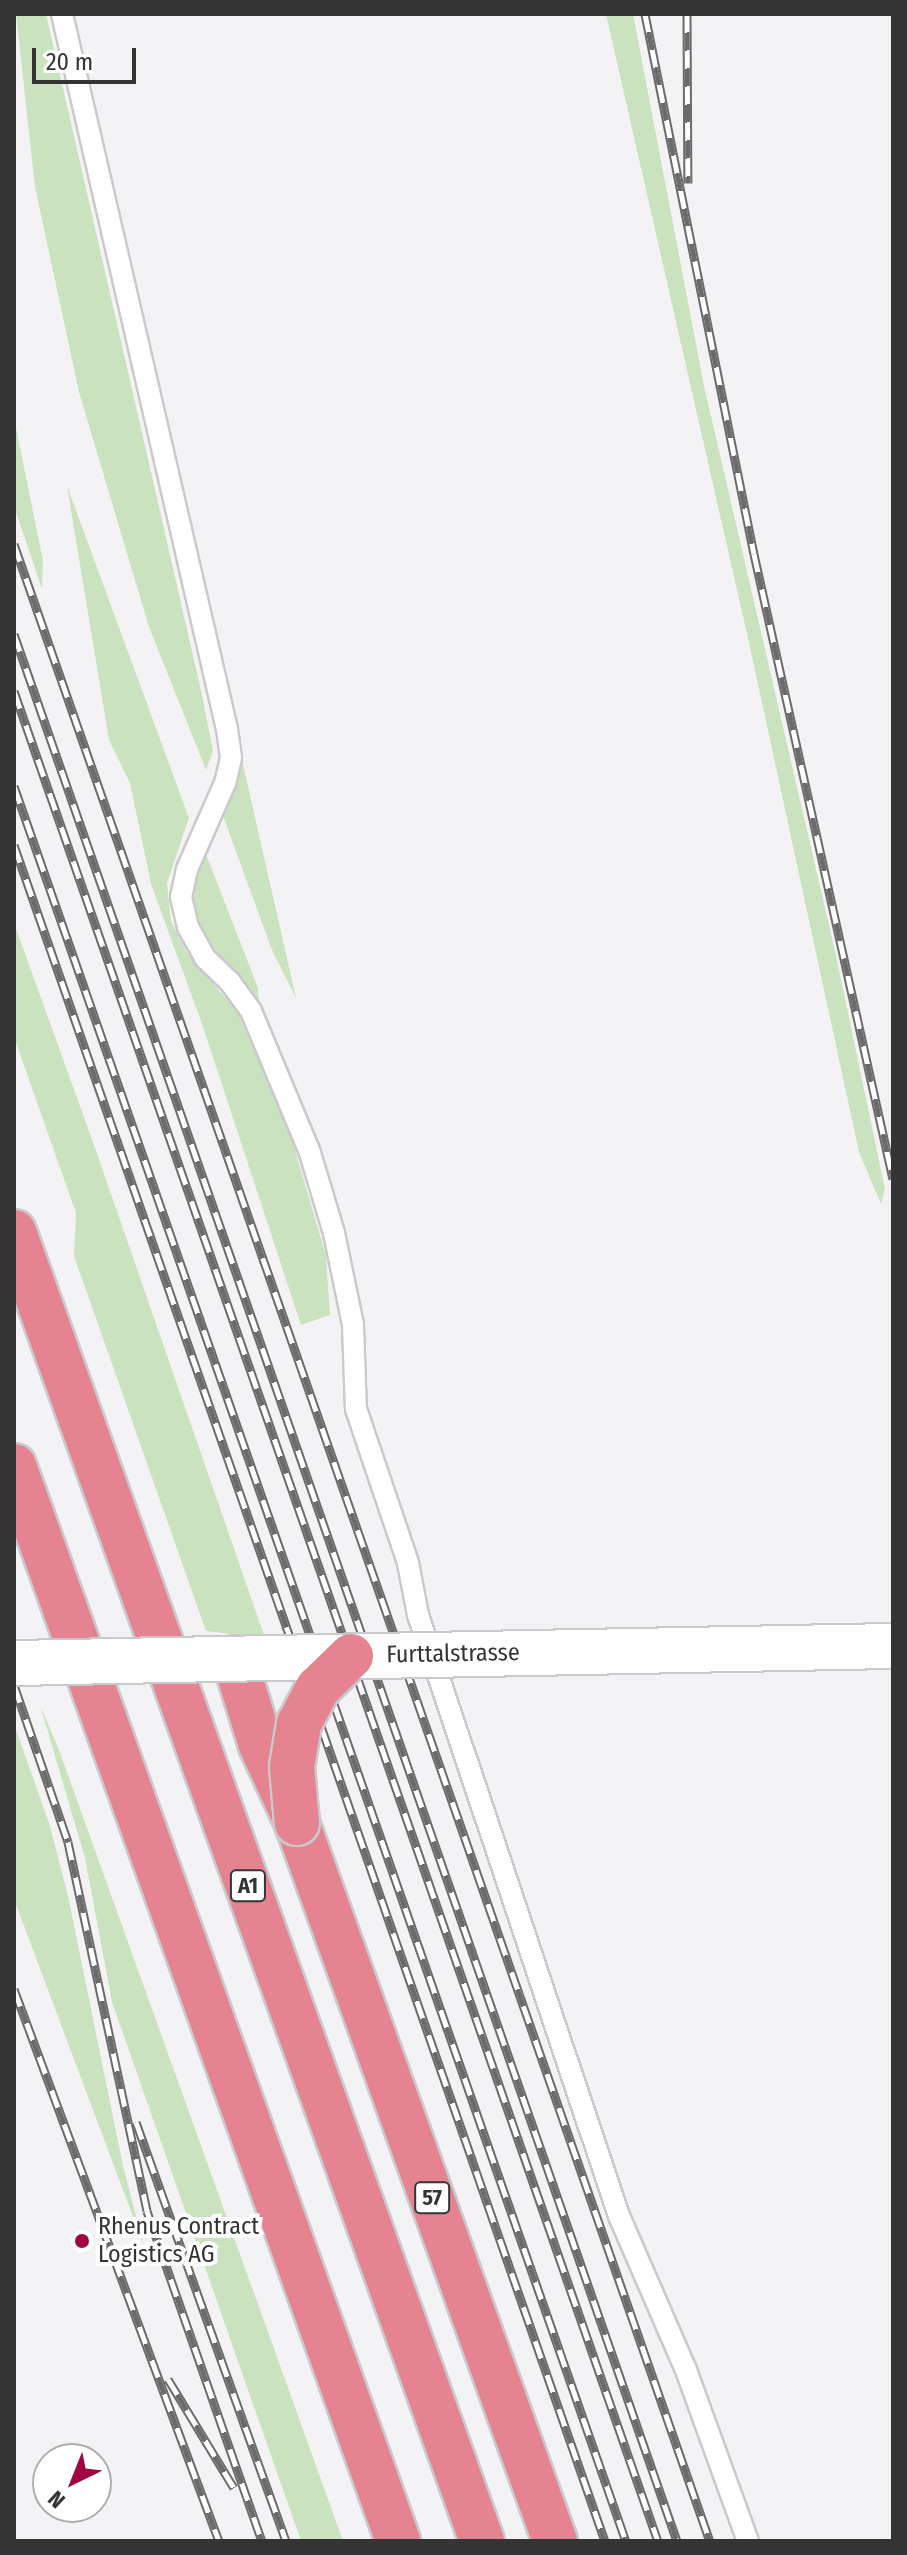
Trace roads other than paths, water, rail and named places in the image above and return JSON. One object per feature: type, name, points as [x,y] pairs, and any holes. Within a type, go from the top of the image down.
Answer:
[{"type":"highway","name":"A1","points":[[14,1232],[482,2541]]},
{"type":"highway","points":[[14,1466],[398,2541]]},
{"type":"highway","name":"57","points":[[297,1823],[292,1767],[299,1724],[318,1688],[351,1656]]},
{"type":"highway","name":"57","points":[[234,1658],[261,1745],[297,1823],[555,2541]]},
{"type":"main road","name":"Furttalstrasse","points":[[14,1663],[893,1646]]},
{"type":"lane","points":[[62,14],[227,729],[231,758],[225,783],[206,820],[181,897],[188,927],[205,958],[230,982],[251,1011],[310,1153],[334,1233],[353,1325],[356,1409],[408,1563],[418,1615],[619,2216],[686,2370],[748,2541]]},
{"type":"railway","points":[[645,14],[754,554],[893,1179]]},
{"type":"railway","points":[[687,14],[688,183]]},
{"type":"railway","points":[[14,544],[710,2541]]},
{"type":"railway","points":[[14,634],[677,2541]]},
{"type":"railway","points":[[14,691],[658,2541]]},
{"type":"railway","points":[[14,786],[626,2541]]},
{"type":"railway","points":[[14,845],[605,2541]]},
{"type":"railway","points":[[14,1685],[68,1842],[147,2211],[262,2541]]},
{"type":"railway","points":[[14,1989],[219,2541]]},
{"type":"railway","points":[[136,2122],[286,2541]]},
{"type":"railway","points":[[168,2379],[234,2488]]},
{"type":"place","name":"Rhenus Contract Logistics AG","points":[[82,2241]]}]
